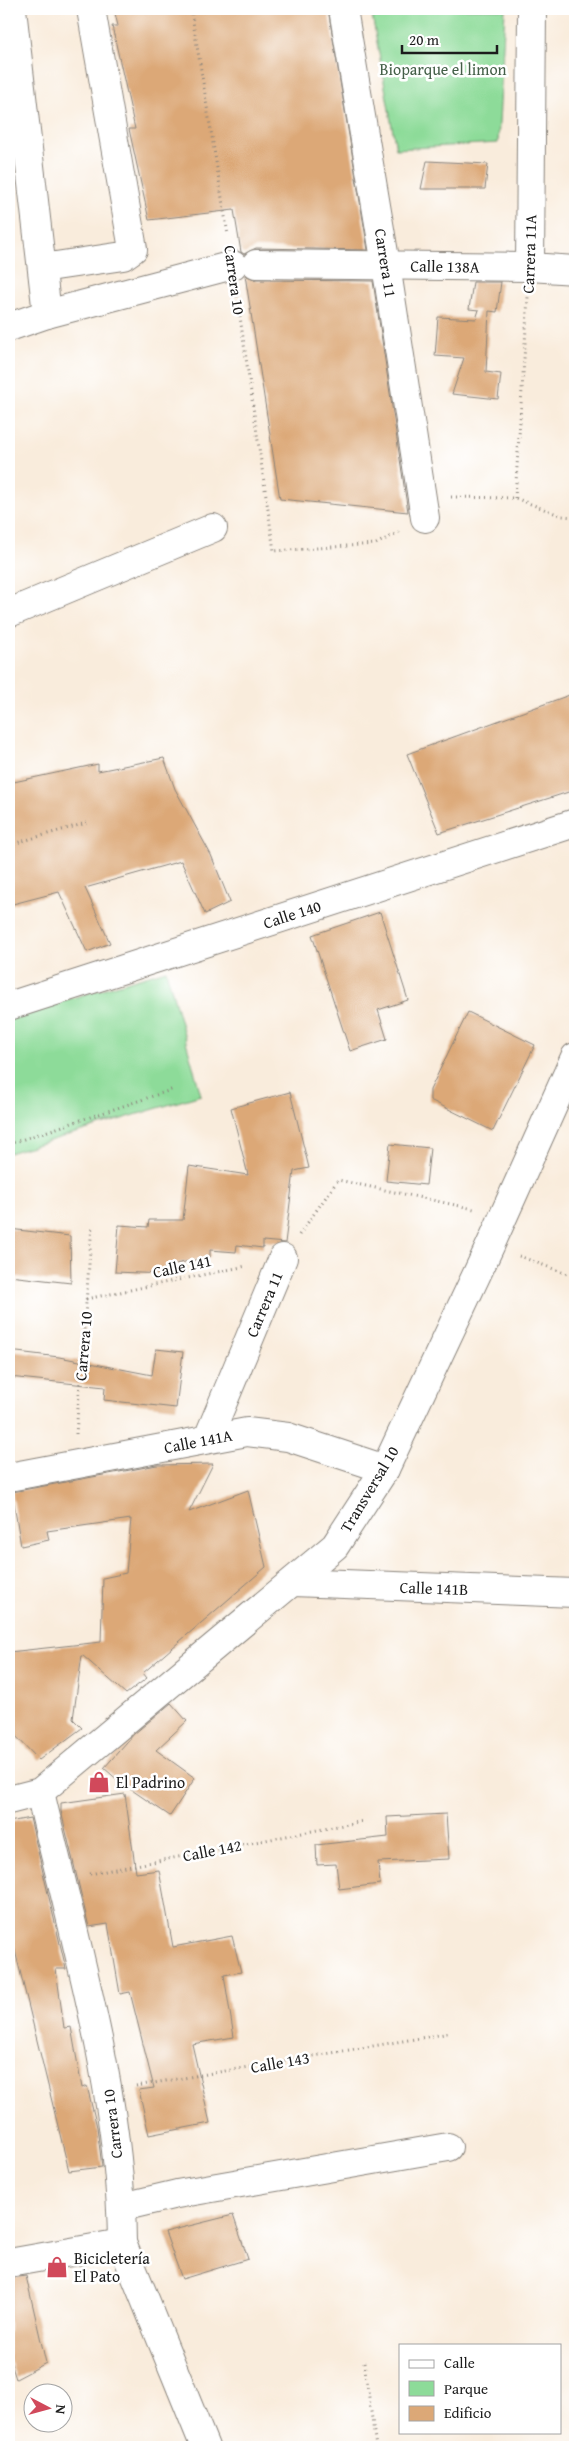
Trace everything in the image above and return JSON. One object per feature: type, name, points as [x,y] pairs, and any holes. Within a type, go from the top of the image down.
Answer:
[{"type":"street","points":[[12,9],[47,314]]},
{"type":"street","points":[[42,268],[123,256],[132,249],[91,9]]},
{"type":"street","name":"Carrera 11","points":[[343,9],[386,265],[425,518]]},
{"type":"street","name":"Carrera 11A","points":[[530,267],[532,9]]},
{"type":"street","name":"Calle 138A","points":[[9,327],[47,314],[244,264],[530,267],[575,270]]},
{"type":"street","points":[[9,613],[213,528]]},
{"type":"street","name":"Calle 140","points":[[9,1006],[575,823]]},
{"type":"street","name":"Transversal 10","points":[[40,1792],[335,1546],[385,1469],[490,1246],[575,1056]]},
{"type":"street","name":"Carrera 11","points":[[208,1438],[283,1258]]},
{"type":"street","name":"Calle 141A","points":[[9,1477],[247,1432],[288,1437],[385,1469]]},
{"type":"street","name":"Calle 141B","points":[[293,1582],[575,1593]]},
{"type":"street","points":[[9,1800],[40,1792]]},
{"type":"street","name":"Carrera 10","points":[[40,1792],[109,2091],[122,2207],[122,2243],[205,2447]]},
{"type":"street","points":[[122,2207],[177,2194],[448,2147]]},
{"type":"street","points":[[9,2263],[122,2243]]},
{"type":"path","name":"Carrera 10","points":[[191,9],[244,264],[274,551]]},
{"type":"path","name":"Carrera 11A","points":[[515,498],[530,267]]},
{"type":"path","points":[[9,845],[90,822]]},
{"type":"path","points":[[9,1144],[174,1089]]},
{"type":"path","name":"Carrera 11","points":[[283,1258],[338,1180],[504,1215]]},
{"type":"path","name":"Carrera 10","points":[[73,1466],[92,1225]]},
{"type":"path","points":[[490,1246],[575,1277]]},
{"type":"path","name":"Calle 141","points":[[86,1299],[283,1258]]},
{"type":"path","name":"Calle 142","points":[[61,1879],[364,1821]]},
{"type":"path","name":"Calle 143","points":[[109,2091],[450,2032]]},
{"type":"path","points":[[364,2362],[376,2447]]},
{"type":"green space","name":"Bioparque el limon","points":[[371,9],[505,9],[498,143],[396,149]]},
{"type":"green space","points":[[166,970],[201,1095],[9,1153],[9,1017]]},
{"type":"building","points":[[114,9],[328,9],[368,250],[256,248],[244,254],[241,252],[234,210],[149,220],[129,129],[135,129],[112,26],[118,26]]},
{"type":"building","points":[[427,161],[488,164],[485,189],[421,189]]},
{"type":"building","points":[[245,275],[256,280],[373,281],[408,512],[280,499]]},
{"type":"building","points":[[473,282],[501,282],[497,312],[489,311],[486,372],[501,374],[498,399],[452,394],[464,358],[435,356],[438,317],[476,319],[479,310],[469,309]]},
{"type":"building","points":[[575,693],[575,790],[439,833],[407,754]]},
{"type":"building","points":[[164,758],[175,789],[211,855],[230,902],[205,914],[181,861],[85,888],[110,943],[87,952],[59,892],[9,905],[9,783],[98,764],[98,771]]},
{"type":"building","points":[[380,912],[408,1000],[378,1010],[387,1039],[350,1051],[312,935]]},
{"type":"building","points":[[468,1012],[535,1045],[493,1131],[430,1100],[430,1090]]},
{"type":"building","points":[[290,1092],[309,1168],[294,1171],[285,1243],[263,1241],[263,1248],[237,1245],[236,1252],[210,1250],[210,1257],[165,1266],[164,1274],[115,1272],[119,1225],[148,1227],[149,1220],[183,1220],[189,1166],[248,1175],[231,1108]]},
{"type":"building","points":[[390,1144],[430,1148],[426,1185],[386,1181]]},
{"type":"building","points":[[9,1229],[70,1236],[71,1283],[9,1276]]},
{"type":"building","points":[[156,1349],[183,1352],[176,1408],[104,1400],[105,1387],[9,1377],[9,1351],[59,1357],[152,1375]]},
{"type":"building","points":[[213,1464],[189,1512],[248,1490],[266,1567],[143,1673],[147,1678],[126,1694],[82,1655],[73,1719],[82,1728],[39,1760],[9,1729],[9,1652],[101,1642],[103,1578],[126,1573],[131,1519],[47,1531],[49,1540],[21,1546],[12,1492],[157,1465]]},
{"type":"building","points":[[171,1703],[187,1721],[156,1750],[195,1778],[170,1816],[120,1782],[104,1768],[134,1734]]},
{"type":"building","points":[[125,1794],[136,1873],[159,1870],[173,1947],[232,1936],[241,1972],[224,1975],[234,2037],[192,2044],[210,2123],[149,2135],[139,2090],[154,2088],[130,1992],[120,1994],[108,1924],[89,1927],[61,1811],[61,1803]]},
{"type":"building","points":[[446,1814],[449,1859],[378,1862],[380,1884],[339,1889],[336,1864],[317,1865],[316,1845],[388,1837],[387,1817]]},
{"type":"building","points":[[30,1818],[66,1969],[56,1969],[64,2028],[71,2027],[82,2088],[87,2086],[97,2127],[102,2167],[69,2171],[9,1926],[9,1822]]},
{"type":"building","points":[[233,2215],[248,2259],[182,2279],[165,2232]]},
{"type":"building","points":[[26,2276],[46,2363],[16,2379],[9,2357],[9,2278]]},
{"type":"place","name":"El Padrino","points":[[99,1782]]},
{"type":"place","name":"Bicicletería El Pato","points":[[57,2267]]}]
